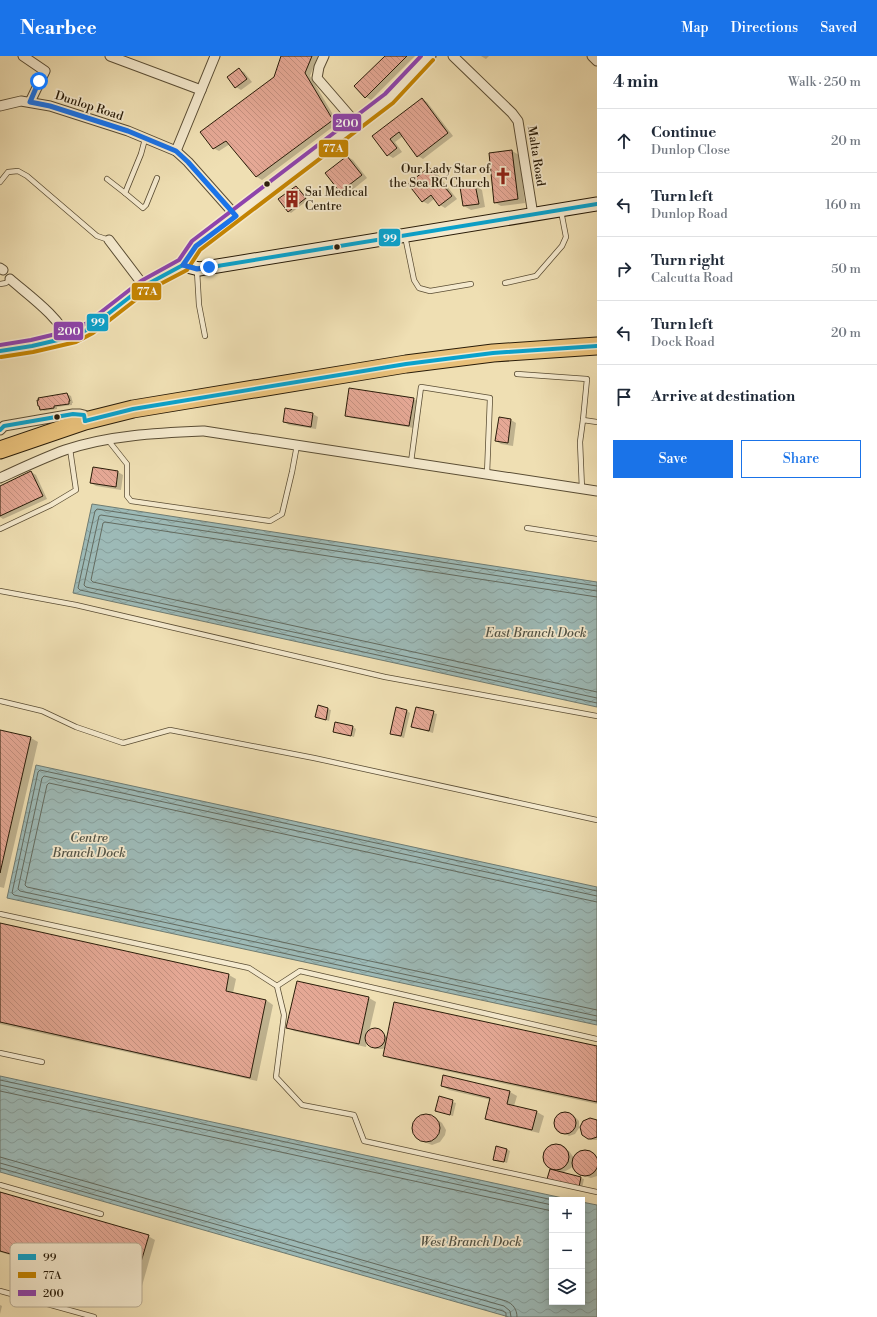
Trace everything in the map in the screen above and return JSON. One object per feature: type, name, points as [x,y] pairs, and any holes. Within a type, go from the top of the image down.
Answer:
[{"type":"highway","points":[[0,450],[85,421],[133,409],[406,364],[493,353],[597,346]]},
{"type":"street","points":[[23,56],[45,71],[30,102]]},
{"type":"street","points":[[110,56],[201,90]]},
{"type":"street","points":[[176,151],[215,56]]},
{"type":"street","points":[[324,56],[319,67],[317,78],[349,115],[355,125]]},
{"type":"street","points":[[0,351],[32,346],[71,337],[90,328],[144,286],[183,265],[196,246],[389,98],[429,56]]},
{"type":"street","name":"Malta Road","points":[[453,56],[512,113],[518,121],[533,215]]},
{"type":"street","points":[[592,56],[597,61]]},
{"type":"street","name":"Dunlop Road","points":[[0,106],[21,100],[50,106],[128,131],[176,151],[188,162],[236,216]]},
{"type":"street","points":[[183,265],[197,269],[597,204]]},
{"type":"street","points":[[109,240],[144,286]]},
{"type":"street","points":[[10,278],[58,321],[65,332],[71,337]]},
{"type":"street","points":[[0,430],[4,426],[73,414],[84,415],[85,421]]},
{"type":"street","points":[[0,478],[70,449],[108,440],[150,434],[204,431],[597,491]]},
{"type":"lane","points":[[125,193],[141,154],[145,139]]},
{"type":"lane","points":[[0,182],[8,172],[18,171],[27,176],[96,236],[109,240]]},
{"type":"lane","points":[[107,179],[143,208],[146,205],[157,178]]},
{"type":"lane","points":[[505,283],[536,276],[562,246],[566,237],[561,211]]},
{"type":"lane","points":[[405,236],[414,280],[419,288],[430,291],[471,284]]},
{"type":"lane","points":[[197,269],[199,305],[205,336]]},
{"type":"lane","points":[[0,284],[6,283],[10,278]]},
{"type":"lane","points":[[517,374],[587,379],[580,442],[582,489]]},
{"type":"lane","points":[[411,462],[421,387],[490,398],[487,474]]},
{"type":"lane","points":[[583,420],[597,422]]},
{"type":"lane","points":[[108,440],[127,464],[127,496],[131,501],[270,521],[282,514],[297,445]]},
{"type":"lane","points":[[0,529],[51,505],[76,490],[70,449]]},
{"type":"lane","points":[[527,528],[597,539]]},
{"type":"lane","points":[[0,591],[76,605],[385,677],[597,716]]},
{"type":"lane","points":[[0,701],[42,711],[76,727],[123,743],[170,730],[314,758],[597,820]]},
{"type":"lane","points":[[0,914],[249,968],[277,986],[284,1015],[276,1077],[302,1105],[354,1115],[364,1141],[597,1192]]},
{"type":"lane","points":[[277,986],[300,971],[597,1039]]},
{"type":"lane","points":[[0,1052],[42,1062]]},
{"type":"lane","points":[[0,1185],[100,1214]]},
{"type":"lane","points":[[0,1291],[10,1294]]},
{"type":"lane","points":[[58,1307],[94,1317]]},
{"type":"water","name":"East Branch Dock","points":[[92,504],[597,582],[597,707],[73,593]]},
{"type":"water","name":"Centre Branch Dock","points":[[36,765],[597,887],[597,1025],[7,898]]},
{"type":"water","name":"West Branch Dock","points":[[0,1076],[558,1197],[549,1197],[549,1305],[585,1305],[585,1203],[597,1205],[597,1317],[509,1317],[0,1172]]},
{"type":"building","points":[[281,56],[312,56],[305,73],[333,120],[256,177],[226,141],[213,149],[200,132],[274,77]]},
{"type":"building","points":[[385,56],[407,56],[365,98],[354,86]]},
{"type":"building","points":[[239,68],[247,79],[235,88],[227,77]]},
{"type":"building","points":[[422,98],[448,133],[417,157],[399,132],[390,139],[397,148],[387,156],[372,136]]},
{"type":"building","name":"Our Lady Star of the Sea RC Church","points":[[512,150],[518,199],[494,203],[489,153]]},
{"type":"building","points":[[347,156],[362,175],[340,192],[325,173]]},
{"type":"building","points":[[429,167],[452,196],[439,206],[431,195],[422,202],[408,184]]},
{"type":"building","points":[[475,184],[479,204],[463,206],[460,187]]},
{"type":"building","name":"Sai Medical Centre","points":[[296,186],[306,198],[288,212],[278,199]]},
{"type":"building","points":[[349,388],[414,398],[409,426],[345,416]]},
{"type":"building","points":[[67,393],[70,401],[69,404],[40,410],[37,400],[39,400],[38,398]]},
{"type":"building","points":[[285,408],[313,413],[311,427],[283,422]]},
{"type":"building","points":[[499,417],[511,419],[508,443],[495,441]]},
{"type":"building","points":[[93,467],[118,471],[116,487],[90,483]]},
{"type":"building","points":[[31,471],[43,496],[0,516],[0,486]]},
{"type":"building","points":[[318,705],[328,708],[326,720],[315,717]]},
{"type":"building","points":[[396,707],[407,710],[401,736],[390,734]]},
{"type":"building","points":[[416,707],[434,711],[429,731],[411,727]]},
{"type":"building","points":[[335,722],[353,726],[351,736],[333,732]]},
{"type":"building","points":[[0,730],[31,737],[0,873]]},
{"type":"building","points":[[0,923],[229,974],[226,991],[266,1000],[250,1078],[0,1022]]},
{"type":"building","points":[[297,981],[369,997],[359,1044],[286,1028]]},
{"type":"building","points":[[394,1002],[597,1046],[597,1102],[383,1056]]},
{"type":"building","points":[[371,1028],[379,1028],[385,1034],[385,1042],[379,1048],[371,1048],[365,1042],[365,1034]]},
{"type":"building","points":[[443,1075],[510,1091],[507,1104],[537,1111],[532,1130],[485,1119],[490,1098],[441,1086]]},
{"type":"building","points":[[439,1096],[453,1100],[450,1115],[435,1111]]},
{"type":"building","points":[[565,1112],[573,1115],[576,1123],[573,1131],[565,1134],[557,1131],[554,1123],[557,1115]]},
{"type":"building","points":[[426,1114],[436,1118],[440,1128],[436,1138],[426,1142],[416,1138],[412,1128],[416,1118]]},
{"type":"building","points":[[590,1118],[597,1120],[597,1137],[588,1139],[582,1135],[580,1127],[583,1121]]},
{"type":"building","points":[[556,1144],[565,1148],[569,1157],[565,1166],[556,1170],[547,1166],[543,1157],[547,1148]]},
{"type":"building","points":[[496,1146],[507,1149],[504,1162],[493,1160]]},
{"type":"building","points":[[585,1150],[594,1154],[598,1163],[594,1172],[585,1176],[576,1172],[572,1163],[576,1154]]},
{"type":"building","points":[[550,1169],[581,1177],[579,1187],[547,1179]]},
{"type":"building","points":[[0,1192],[149,1235],[142,1259],[142,1243],[10,1243],[10,1254],[0,1251]]},
{"type":"transit line","name":"200","points":[[0,345],[31,340],[73,330],[87,323],[141,281],[179,260],[192,241],[385,94],[421,56]]},
{"type":"transit line","name":"77A","points":[[1,357],[33,352],[76,342],[93,333],[147,291],[187,270],[200,250],[393,103],[433,60]]},
{"type":"transit line","name":"99","points":[[183,265],[199,269],[597,204]]},
{"type":"transit line","name":"99","points":[[0,351],[32,346],[75,336],[90,328],[144,286],[183,265]]},
{"type":"transit line","name":"99","points":[[85,421],[133,409],[406,364],[493,353],[597,346]]},
{"type":"transit line","name":"99","points":[[0,430],[4,426],[73,414],[84,415],[85,421]]},
{"type":"place","name":"Our Lady Star of the Sea RC Church","points":[[503,176]]},
{"type":"place","name":"Sai Medical Centre","points":[[292,199]]},
{"type":"route","points":[[39,81],[30,102],[50,106],[128,131],[176,151],[188,162],[236,216],[196,246],[183,265],[197,269],[209,267]]}]
